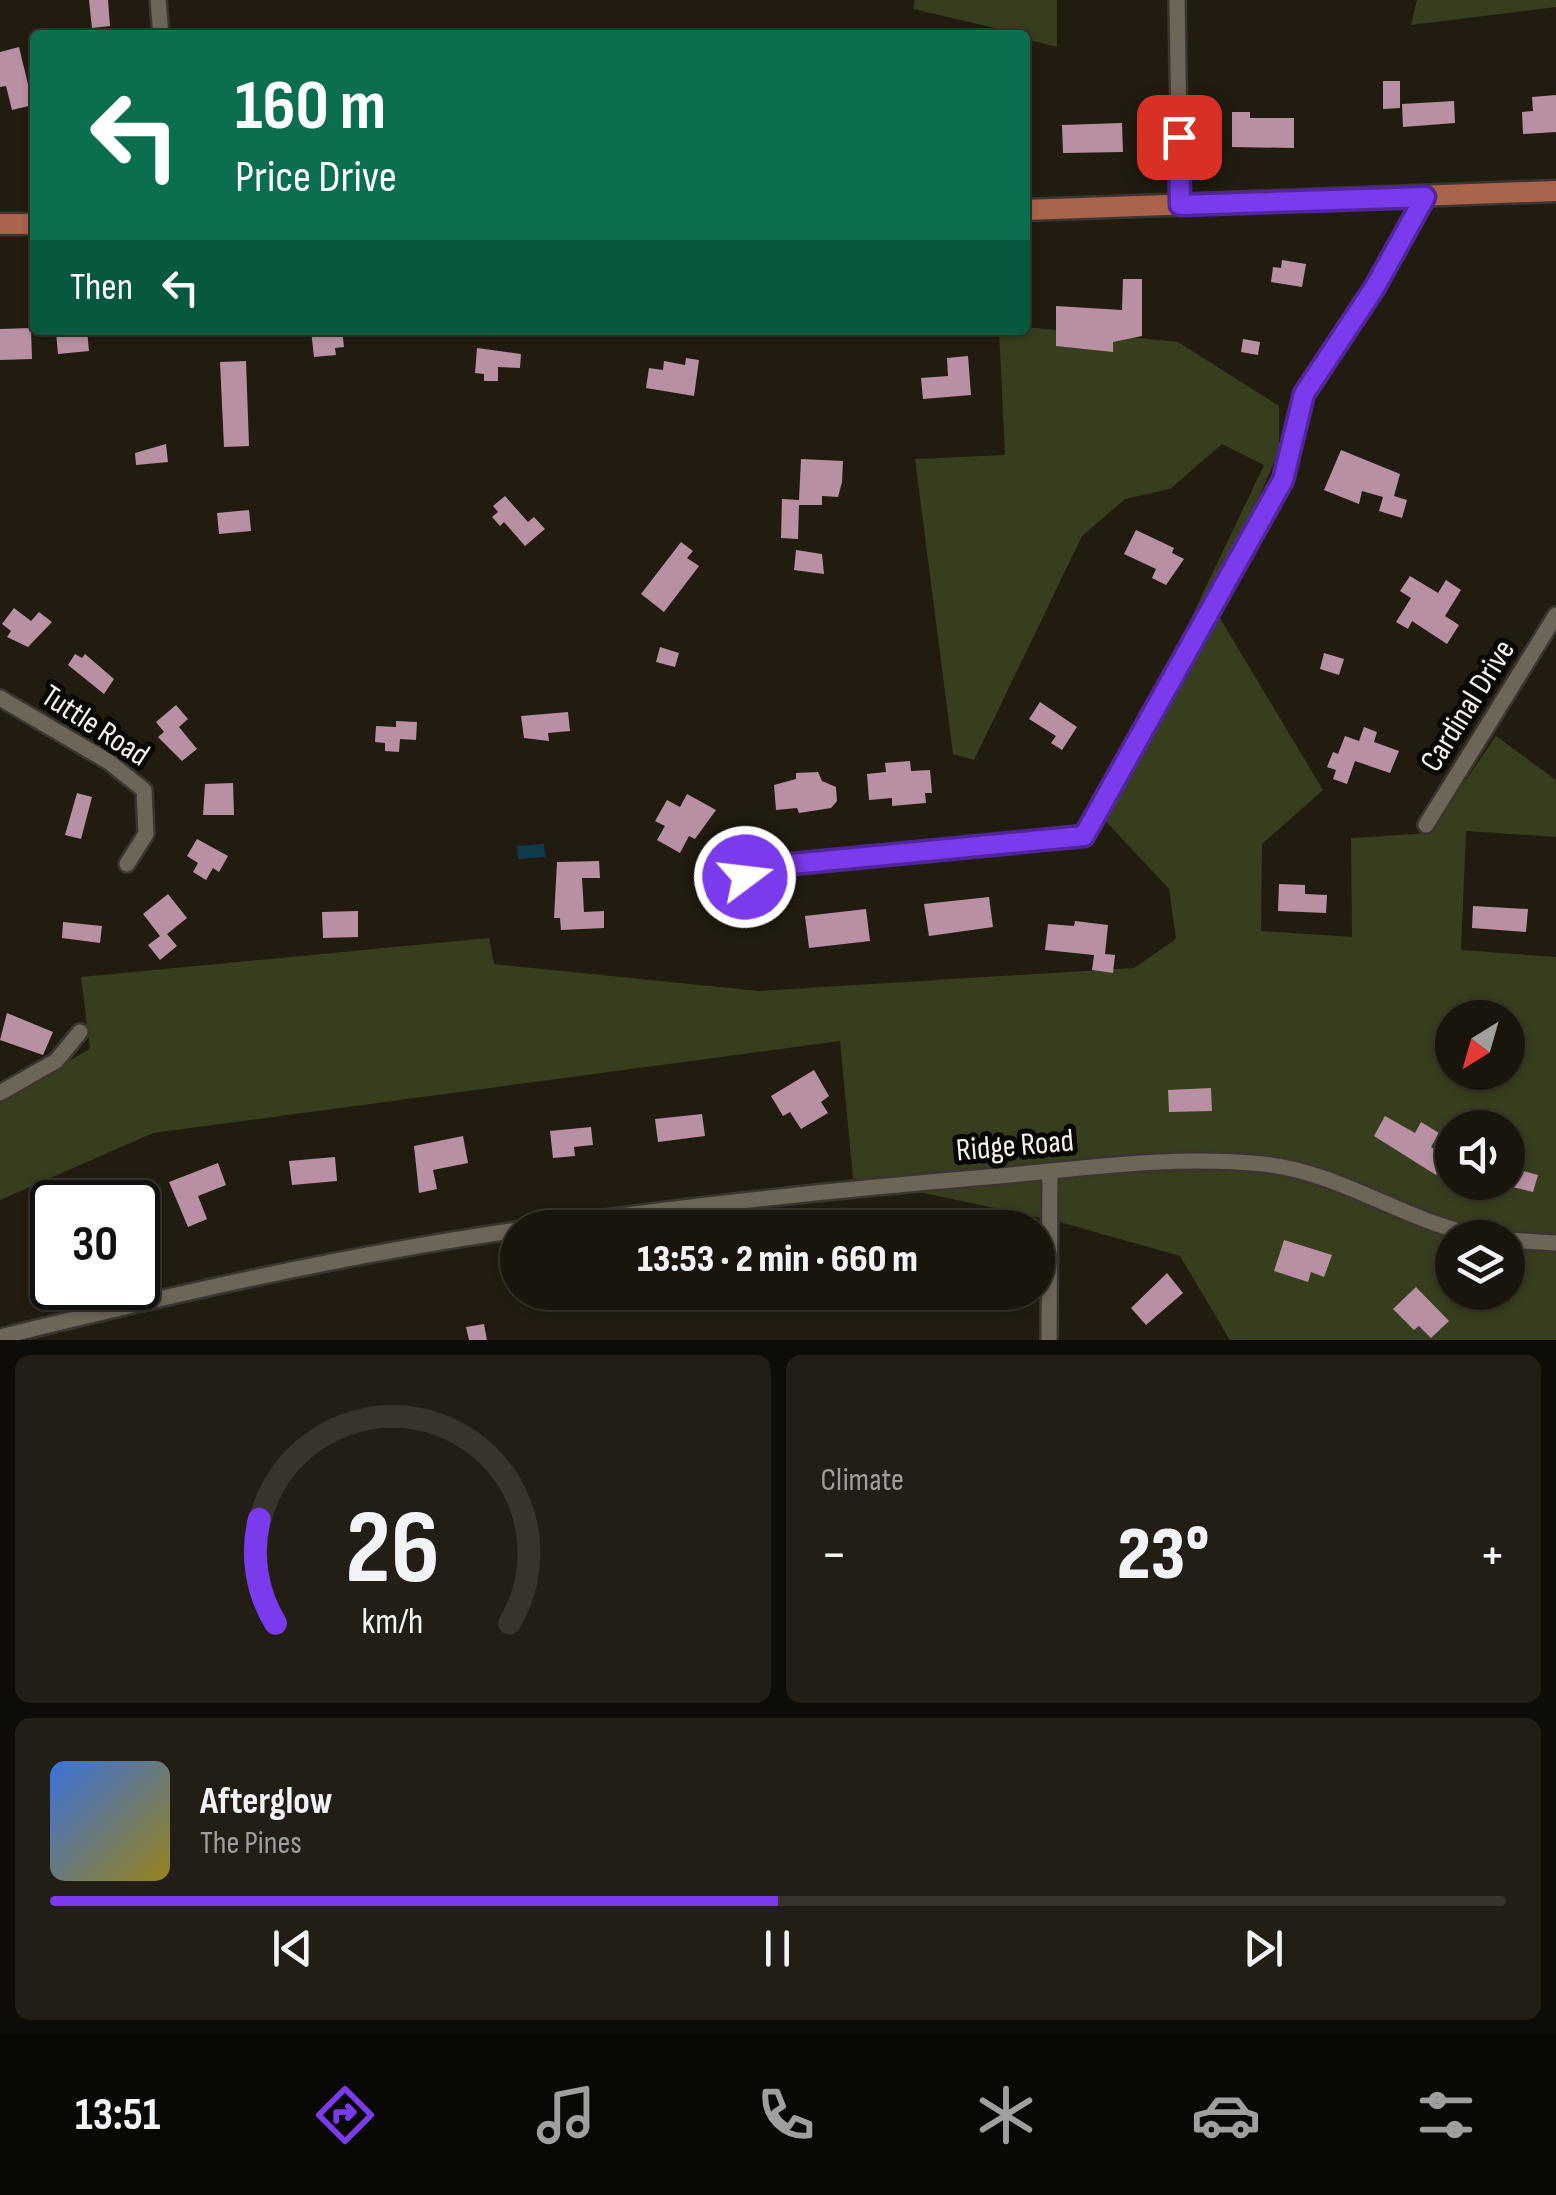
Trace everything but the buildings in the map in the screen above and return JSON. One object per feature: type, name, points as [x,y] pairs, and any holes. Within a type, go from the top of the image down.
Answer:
[{"type":"main road","points":[[1030,210],[1556,191]]},
{"type":"main road","points":[[0,224],[30,224]]},
{"type":"street","points":[[158,0],[160,30]]},
{"type":"street","points":[[1177,0],[1180,205]]},
{"type":"street","points":[[745,877],[771,866],[1084,836],[1283,480],[1304,394],[1375,287],[1425,197]]},
{"type":"street","name":"Cardinal Drive","points":[[1426,825],[1556,615]]},
{"type":"street","name":"Tuttle Road","points":[[0,698],[108,762],[144,790],[146,834],[128,864]]},
{"type":"street","points":[[0,1093],[56,1061],[80,1032]]},
{"type":"street","name":"Ridge Road","points":[[660,1210],[744,1198],[1196,1162],[1264,1164],[1354,1189],[1435,1223]]},
{"type":"street","points":[[1049,1340],[1050,1171]]},
{"type":"street","points":[[0,1337],[179,1293],[500,1233]]},
{"type":"street","points":[[1525,1241],[1556,1243]]},
{"type":"green space","points":[[915,0],[1057,0],[1057,47],[1030,40],[1030,30],[1003,30],[913,9]]},
{"type":"green space","points":[[1417,0],[1556,0],[1556,7],[1411,25]]},
{"type":"green space","points":[[1030,327],[1178,342],[1279,406],[1279,451],[1212,605],[1323,790],[1262,844],[1261,931],[1352,937],[1351,838],[1430,833],[1496,736],[1556,780],[1556,837],[1466,831],[1461,950],[1556,957],[1556,1340],[1230,1340],[1180,1256],[1055,1221],[1055,1210],[1004,1210],[853,1178],[840,1041],[153,1133],[46,1180],[30,1180],[30,1187],[0,1200],[0,1100],[90,1049],[81,977],[489,938],[494,964],[759,991],[1134,968],[1176,939],[1169,889],[1098,813],[1264,465],[1222,444],[1170,489],[1125,499],[1082,536],[974,760],[953,754],[915,459],[1005,455],[999,335],[1030,335]]},
{"type":"water","points":[[544,844],[545,857],[518,859],[517,846]]},
{"type":"route","points":[[745,877],[771,866],[1084,836],[1283,480],[1304,394],[1375,287],[1425,197],[1180,205],[1179,137]]}]
